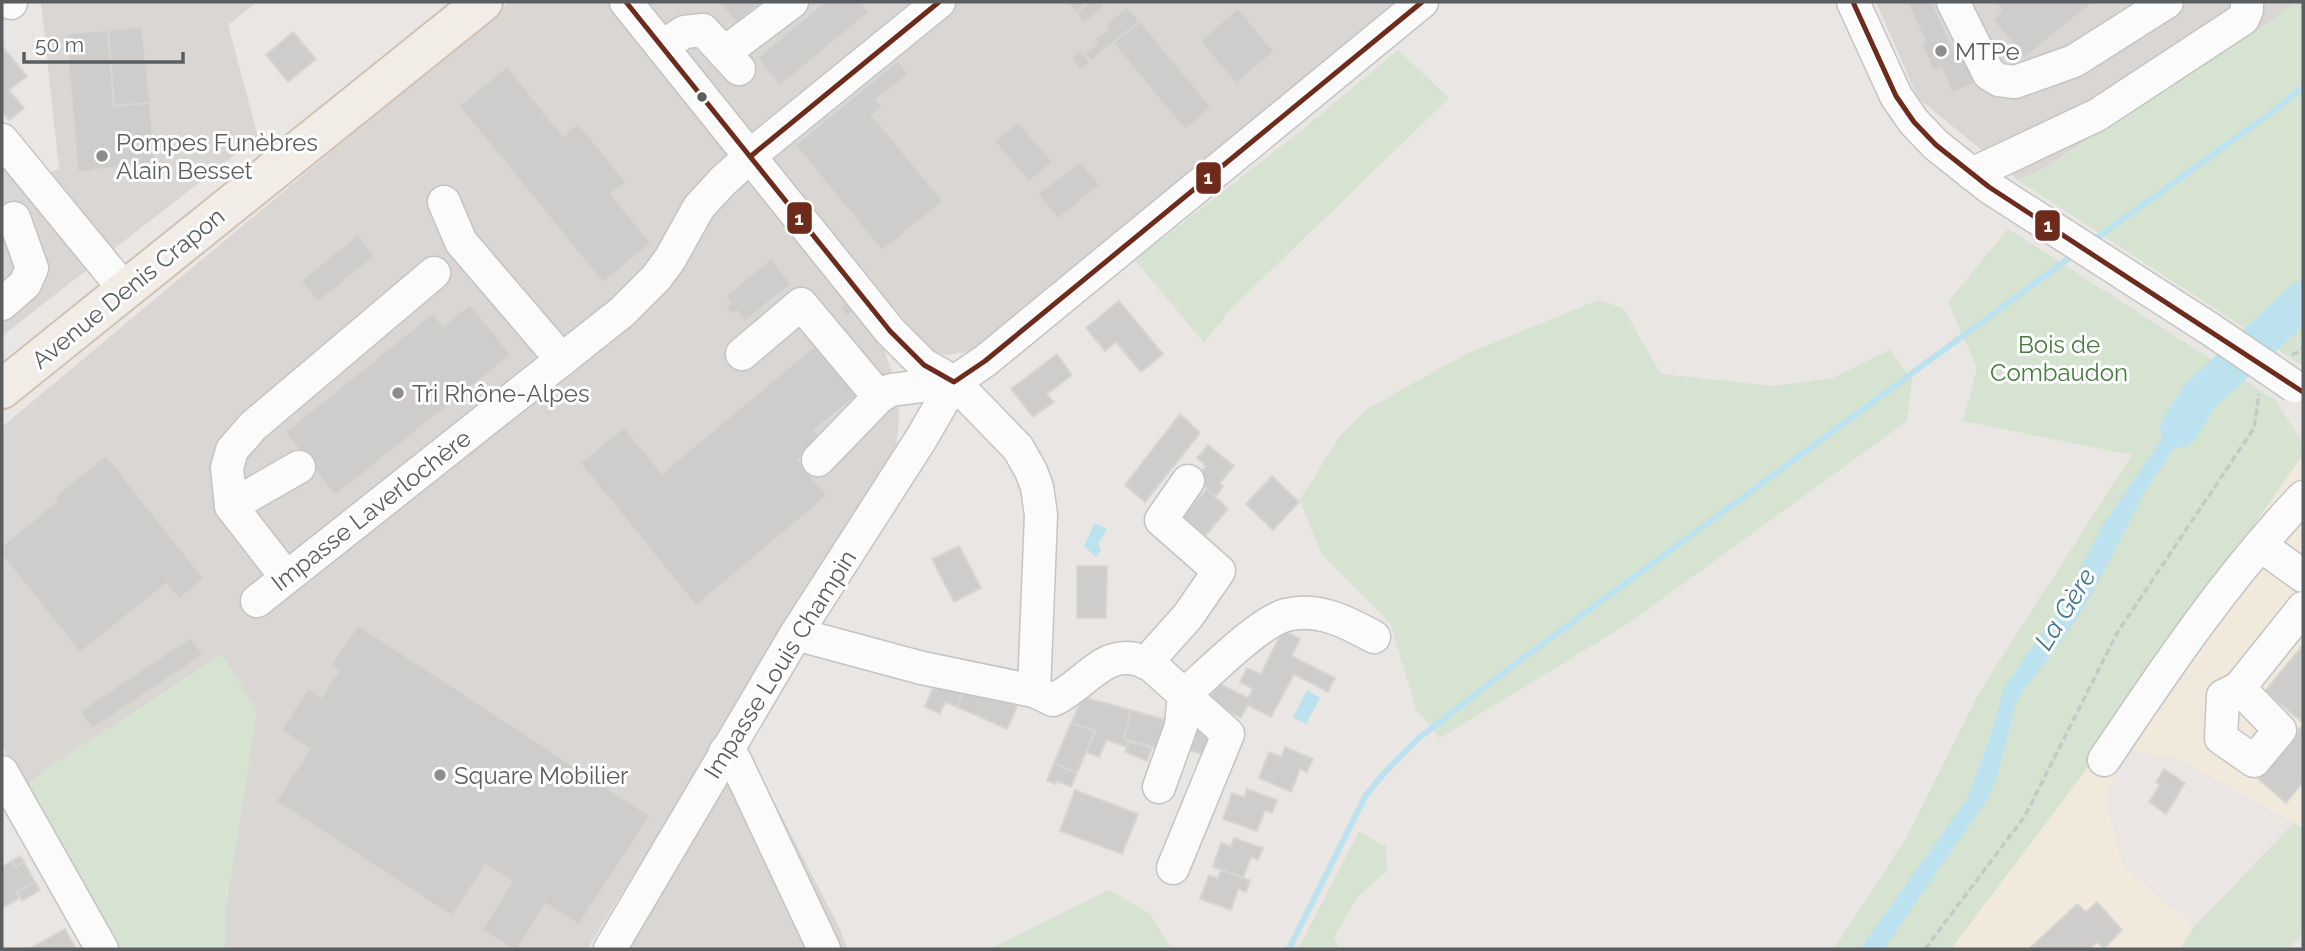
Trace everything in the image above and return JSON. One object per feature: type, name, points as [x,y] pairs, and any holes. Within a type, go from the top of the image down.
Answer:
[{"type":"main road","name":"Avenue Denis Crapon","points":[[2,389],[118,281],[444,2]]},
{"type":"main road","name":"Avenue Denis Crapon","points":[[2,361],[118,281],[483,2]]},
{"type":"street","points":[[626,2],[890,331],[924,365],[954,382],[1018,448],[1037,487],[1041,515],[1034,691]]},
{"type":"street","points":[[662,47],[684,32],[703,30],[731,61],[792,2]]},
{"type":"street","name":"Impasse Laverlochère","points":[[257,601],[622,312],[656,278],[706,198],[751,156],[939,2]]},
{"type":"street","points":[[818,460],[879,397],[891,390],[954,382],[985,361],[1422,2]]},
{"type":"street","points":[[1853,2],[1896,96],[1914,122],[1936,145],[1972,174],[2210,329],[2293,379]]},
{"type":"street","points":[[1953,2],[1989,74],[1999,80],[2015,82],[2074,61],[2167,2]]},
{"type":"street","points":[[1972,174],[2097,115],[2243,19],[2247,2]]},
{"type":"street","points":[[2,139],[118,281]]},
{"type":"street","points":[[2,304],[25,284],[32,268],[8,216],[47,195]]},
{"type":"street","points":[[444,202],[461,242],[562,360]]},
{"type":"street","points":[[286,578],[231,506],[227,468],[232,450],[253,426],[434,273]]},
{"type":"street","points":[[742,354],[801,304],[879,397]]},
{"type":"street","name":"Impasse Louis Champin","points":[[610,949],[725,751],[954,382]]},
{"type":"street","points":[[231,506],[299,467]]},
{"type":"street","points":[[1146,663],[1188,616],[1219,571],[1161,520],[1188,481]]},
{"type":"street","points":[[2104,760],[2176,653],[2260,545],[2303,497]]},
{"type":"street","points":[[2260,545],[2303,576]]},
{"type":"street","points":[[2239,688],[2303,608]]},
{"type":"street","points":[[1159,787],[1181,726],[1184,695],[1245,640],[1283,615],[1296,613],[1320,614],[1344,620],[1374,637]]},
{"type":"street","points":[[796,634],[922,668],[1034,691],[1053,700],[1118,657],[1138,659],[1146,663],[1228,734],[1174,868]]},
{"type":"street","points":[[725,751],[735,760],[824,949]]},
{"type":"street","points":[[2,772],[102,949]]},
{"type":"path","points":[[2293,379],[2303,349]]},
{"type":"path","points":[[1925,949],[2025,816],[2117,633],[2254,428],[2261,383]]},
{"type":"shaded area","points":[[41,2],[257,2],[228,25],[258,137],[2,336],[2,158],[23,182],[59,169]]},
{"type":"shaded area","points":[[510,2],[609,2],[883,347],[894,377],[899,415],[896,449],[864,505],[587,949],[225,949],[226,911],[25,786],[2,746],[2,427]]},
{"type":"shaded area","points":[[643,2],[1399,2],[978,351],[944,355],[928,349]]},
{"type":"shaded area","points":[[1876,2],[2295,2],[2274,20],[2203,61],[2044,169],[2018,180],[1918,98]]},
{"type":"shaded area","points":[[2303,454],[2303,828],[2182,760],[2129,749],[2105,794],[2123,866],[2194,927],[2180,949],[1951,949],[2080,778]]},
{"type":"shaded area","points":[[748,751],[840,929],[847,949],[625,949]]},
{"type":"green space","points":[[2295,2],[2303,2],[2303,366],[2018,180],[2045,169],[2203,61],[2274,20]]},
{"type":"green space","points":[[1398,50],[1449,98],[1230,310],[1204,343],[1135,260],[1307,126]]},
{"type":"green space","name":"Bois de Combaudon","points":[[2008,229],[2275,400],[2303,443],[2303,454],[2080,778],[1951,949],[1834,949],[1905,840],[1980,691],[2132,455],[1963,421],[1977,368],[1948,302]]},
{"type":"green space","points":[[1598,300],[1623,308],[1661,374],[1774,386],[1833,378],[1890,350],[1912,380],[1907,421],[1629,623],[1440,738],[1416,709],[1390,623],[1321,554],[1300,500],[1340,436],[1367,409],[1466,354]]},
{"type":"green space","points":[[222,654],[257,711],[226,911],[225,949],[113,949],[25,786],[49,767]]},
{"type":"green space","points":[[2294,823],[2303,828],[2303,934],[2287,949],[2180,949],[2194,927]]},
{"type":"green space","points":[[1359,832],[1386,846],[1387,871],[1357,897],[1334,937],[1339,949],[1298,949]]},
{"type":"green space","points":[[1109,890],[1150,914],[1171,949],[990,949]]},
{"type":"water","points":[[2201,382],[2213,390],[2145,492],[2089,599],[2016,704],[1998,774],[1988,798],[1884,949],[1860,949],[1967,799],[1989,741],[2004,687],[2058,611],[2103,525]]},
{"type":"water","points":[[1095,523],[1107,529],[1098,544],[1101,550],[1096,557],[1084,546]]},
{"type":"water","points":[[1307,690],[1320,698],[1306,724],[1293,717]]},
{"type":"building","points":[[719,2],[763,2],[736,23]]},
{"type":"building","points":[[824,2],[861,2],[869,12],[780,86],[757,58]]},
{"type":"building","points":[[1067,2],[1089,2],[1076,13]]},
{"type":"building","points":[[1089,2],[1100,2],[1104,7],[1084,23],[1076,13]]},
{"type":"building","points":[[1907,2],[1932,2],[1958,60],[1965,57],[1976,83],[1952,93],[1941,67],[1933,71],[1921,43],[1925,41]]},
{"type":"building","points":[[1995,2],[2094,2],[2024,58],[2021,54],[2016,58],[2009,50],[2015,46],[1992,19],[2002,11]]},
{"type":"building","points":[[1127,7],[1140,21],[1091,61],[1085,53],[1098,43],[1095,39],[1108,29],[1105,25]]},
{"type":"building","points":[[1238,8],[1274,51],[1236,84],[1200,41]]},
{"type":"building","points":[[1140,21],[1211,107],[1185,130],[1113,43]]},
{"type":"building","points":[[142,27],[150,103],[114,106],[108,30]]},
{"type":"building","points":[[108,30],[114,106],[150,103],[155,163],[78,172],[66,34]]},
{"type":"building","points":[[293,32],[316,59],[288,82],[266,55]]},
{"type":"building","points":[[2,46],[27,76],[9,90],[24,108],[9,120],[2,111]]},
{"type":"building","points":[[1080,50],[1090,62],[1080,70],[1071,58]]},
{"type":"building","points":[[898,61],[908,74],[876,100],[882,107],[872,115],[943,201],[882,251],[795,145]]},
{"type":"building","points":[[507,66],[563,136],[578,123],[626,182],[611,194],[651,243],[603,283],[459,106]]},
{"type":"building","points":[[1018,122],[1053,162],[1029,182],[994,141]]},
{"type":"building","points":[[1080,161],[1100,185],[1058,219],[1038,194]]},
{"type":"building","points":[[358,234],[375,256],[318,302],[301,281]]},
{"type":"building","points":[[771,259],[791,284],[745,321],[737,311],[732,314],[726,307],[731,303],[725,296]]},
{"type":"building","points":[[1119,301],[1163,354],[1141,372],[1116,342],[1105,351],[1086,328]]},
{"type":"building","points":[[847,302],[855,310],[847,316],[840,307]]},
{"type":"building","name":"Tri Rhône-Alpes","points":[[470,304],[511,355],[335,496],[285,432],[433,313],[443,326]]},
{"type":"building","points":[[818,343],[859,394],[814,430],[822,439],[798,460],[827,496],[696,606],[580,463],[624,427],[662,473]]},
{"type":"building","points":[[1057,354],[1072,375],[1047,394],[1054,402],[1033,417],[1011,389]]},
{"type":"building","points":[[1180,414],[1200,433],[1145,502],[1125,485]]},
{"type":"building","points":[[1208,445],[1234,466],[1220,483],[1223,486],[1216,496],[1195,479],[1206,466],[1197,458]]},
{"type":"building","points":[[106,455],[204,579],[179,599],[166,584],[80,653],[2,555],[2,546],[57,501],[54,497]]},
{"type":"building","points":[[1272,476],[1299,502],[1273,530],[1246,504]]},
{"type":"building","points":[[1207,489],[1228,509],[1205,536],[1182,516]]},
{"type":"building","points":[[959,546],[981,588],[954,602],[932,559]]},
{"type":"building","points":[[1077,566],[1107,566],[1106,618],[1077,618]]},
{"type":"building","name":"Square Mobilier","points":[[358,625],[650,816],[579,925],[546,904],[517,949],[512,949],[482,930],[512,882],[486,865],[452,916],[276,801],[310,749],[281,730],[308,688],[321,697],[339,670],[331,665]]},
{"type":"building","points":[[1283,630],[1300,639],[1292,656],[1335,678],[1328,692],[1294,674],[1271,717],[1248,705],[1241,718],[1208,701],[1218,683],[1248,698],[1253,689],[1240,682],[1247,668],[1261,674]]},
{"type":"building","points":[[191,637],[203,655],[92,729],[80,711]]},
{"type":"building","points":[[2303,645],[2303,723],[2265,691]]},
{"type":"building","points":[[937,678],[966,683],[957,707],[945,702],[940,714],[925,707]]},
{"type":"building","points":[[966,683],[1017,706],[1007,729],[957,707]]},
{"type":"building","points":[[1083,697],[1131,710],[1124,739],[1129,741],[1127,747],[1107,740],[1099,757],[1086,752],[1095,731],[1071,723]]},
{"type":"building","points":[[1131,710],[1172,722],[1164,750],[1124,739]]},
{"type":"building","points":[[1071,723],[1095,731],[1077,773],[1054,763]]},
{"type":"building","points":[[2303,724],[2303,782],[2286,803],[2258,779]]},
{"type":"building","points":[[1190,726],[1212,732],[1206,755],[1184,749]]},
{"type":"building","points":[[1129,741],[1152,748],[1147,761],[1125,752]]},
{"type":"building","points":[[1285,747],[1313,759],[1307,772],[1300,769],[1291,792],[1259,778],[1269,752],[1281,757]]},
{"type":"building","points":[[1054,763],[1077,773],[1071,787],[1057,781],[1055,784],[1047,781]]},
{"type":"building","points":[[2164,769],[2185,783],[2166,814],[2149,802],[2160,785],[2156,782]]},
{"type":"building","points":[[1247,789],[1277,800],[1272,813],[1265,810],[1257,831],[1223,819],[1232,793],[1244,797]]},
{"type":"building","points":[[1075,790],[1138,814],[1122,854],[1060,831]]},
{"type":"building","points":[[1234,838],[1263,848],[1258,860],[1251,857],[1243,878],[1213,867],[1221,843],[1231,846]]},
{"type":"building","points":[[21,856],[24,862],[15,868],[12,861]]},
{"type":"building","points":[[12,861],[15,868],[24,862],[35,882],[17,892],[20,898],[2,908],[2,867]]},
{"type":"building","points":[[1221,870],[1250,880],[1246,892],[1238,889],[1231,910],[1200,899],[1209,875],[1218,878]]},
{"type":"building","points":[[35,882],[40,890],[22,901],[17,892]]},
{"type":"building","points":[[2097,902],[2122,930],[2104,949],[2097,942],[2090,949],[2029,949],[2077,904],[2086,912]]},
{"type":"building","points":[[65,929],[76,949],[29,949]]},
{"type":"waterway","points":[[2090,243],[2303,87]]},
{"type":"waterway","points":[[1289,949],[1366,795],[1419,738],[1503,673],[2076,253]]},
{"type":"waterway","name":"La Gère","points":[[2179,429],[2199,397],[2303,300]]},
{"type":"transit line","name":"1","points":[[626,2],[890,331],[924,365],[954,382],[985,361],[1422,2]]},
{"type":"transit line","name":"1","points":[[751,156],[939,2]]},
{"type":"transit line","name":"1","points":[[1853,2],[1896,96],[1914,122],[1936,145],[1989,187],[2303,392]]},
{"type":"place","name":"MTPe","points":[[1941,51]]},
{"type":"place","name":"Pompes Funèbres Alain Besset","points":[[102,156]]},
{"type":"place","name":"Tri Rhône-Alpes","points":[[398,393]]},
{"type":"place","name":"Square Mobilier","points":[[440,775]]}]
